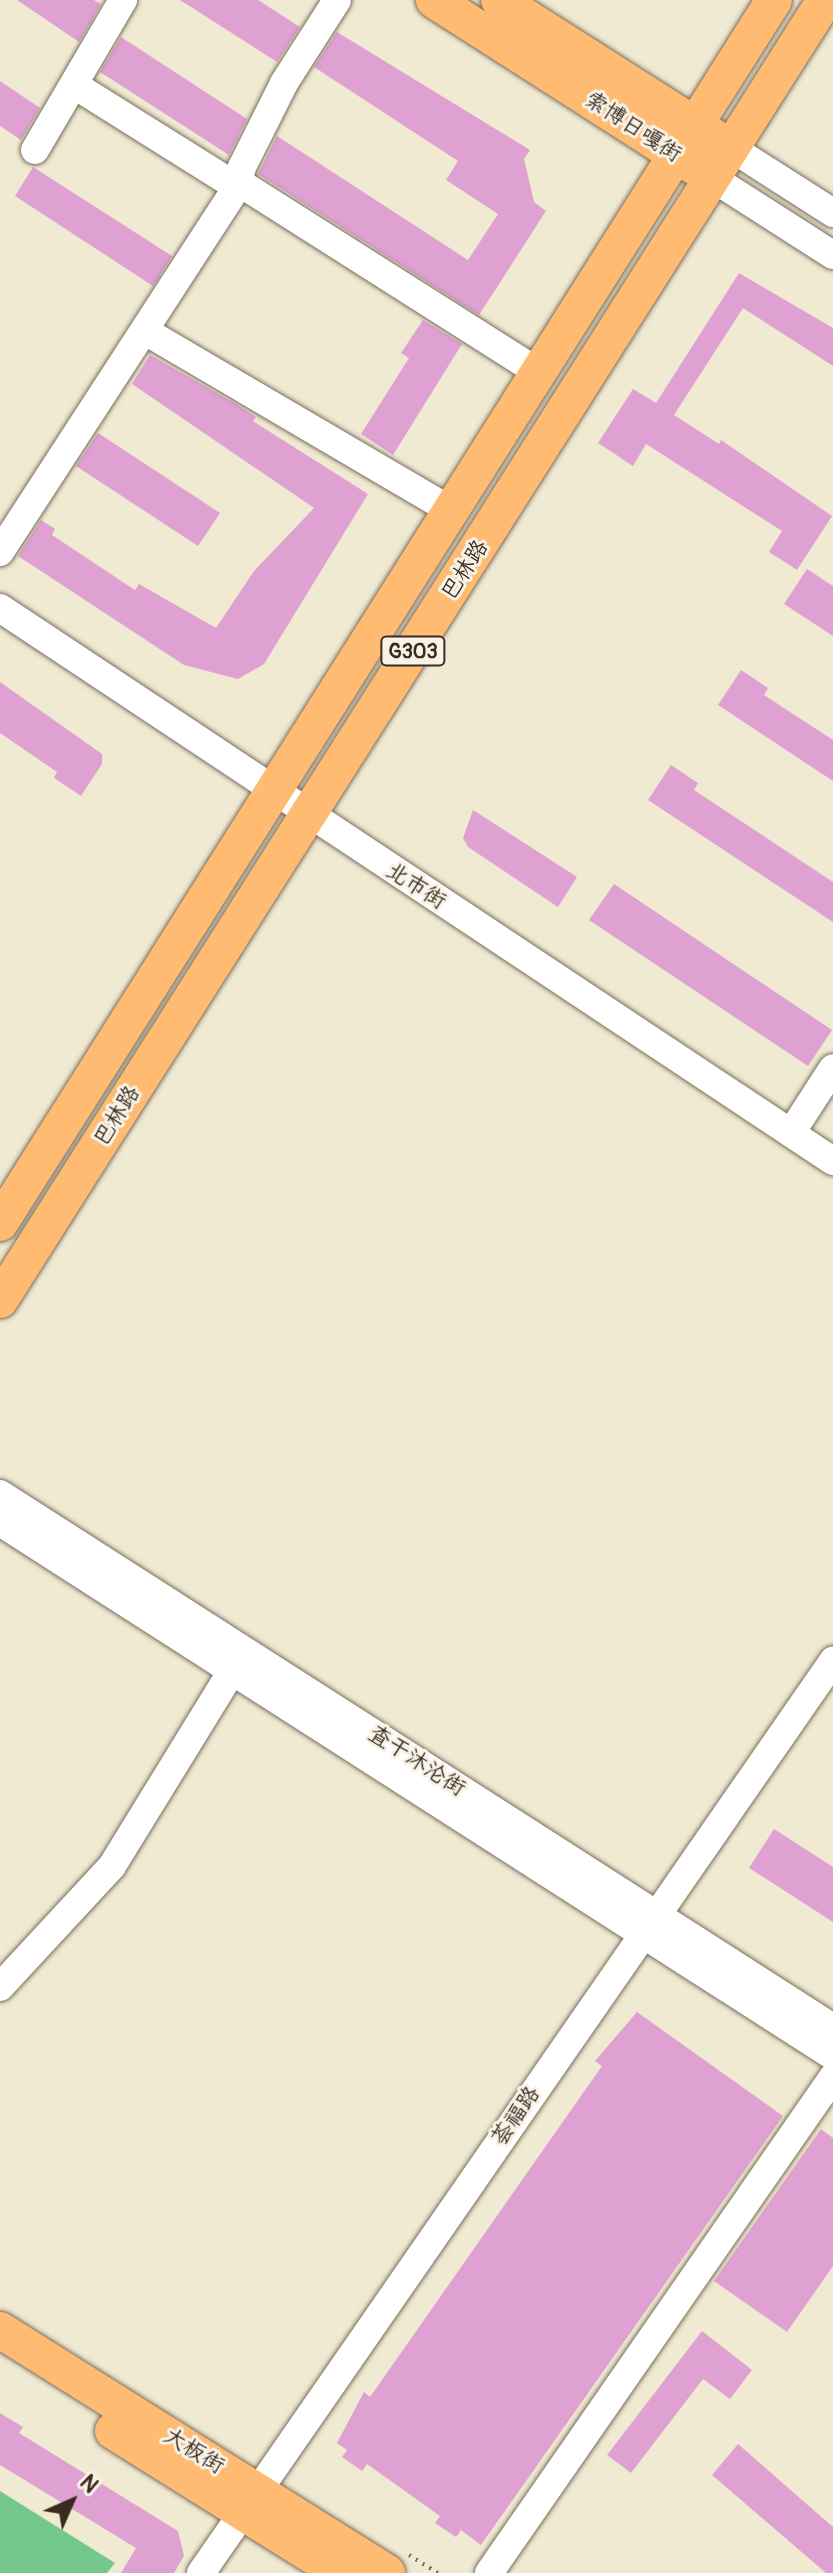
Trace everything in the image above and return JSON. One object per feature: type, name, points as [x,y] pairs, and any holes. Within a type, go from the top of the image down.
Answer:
[{"type":"main road","name":"索博日嘎街","points":[[434,0],[686,140]]},
{"type":"main road","name":"索博日嘎街","points":[[499,0],[686,140],[723,164]]},
{"type":"main road","name":"巴林路","points":[[0,1223],[774,0]]},
{"type":"main road","name":"巴林路","points":[[0,1300],[825,0]]},
{"type":"main road","name":"大板街","points":[[0,2330],[249,2501],[340,2573]]},
{"type":"main road","name":"大板街","points":[[0,2360],[249,2501],[387,2573]]},
{"type":"street","points":[[35,150],[76,86],[123,0]]},
{"type":"street","points":[[0,552],[239,185],[242,167],[284,83],[337,0]]},
{"type":"street","points":[[76,86],[539,373]]},
{"type":"street","name":"索博日嘎街","points":[[723,164],[833,213]]},
{"type":"street","name":"索博日嘎街","points":[[723,164],[833,255]]},
{"type":"street","points":[[145,331],[450,510]]},
{"type":"street","name":"北市街","points":[[0,608],[833,1161]]},
{"type":"street","points":[[791,1133],[833,1068]]},
{"type":"street","name":"查干沐沦街","points":[[0,1494],[650,1924],[833,2056]]},
{"type":"street","name":"查干沐沦街","points":[[0,1522],[232,1671],[650,1924],[833,2028]]},
{"type":"street","name":"荟福路","points":[[201,2573],[833,1661]]},
{"type":"street","points":[[0,1987],[112,1866],[232,1671]]},
{"type":"street","points":[[489,2573],[833,2077]]},
{"type":"green space","points":[[0,2491],[115,2563],[107,2573],[0,2573]]},
{"type":"building","points":[[17,0],[94,0],[101,4],[79,42]]},
{"type":"building","points":[[180,0],[258,0],[300,27],[277,62]]},
{"type":"building","points":[[337,32],[530,150],[524,159],[534,202],[546,211],[479,315],[258,174],[277,136],[468,260],[498,214],[446,180],[458,161],[314,67]]},
{"type":"building","points":[[121,37],[247,119],[229,155],[100,72]]},
{"type":"building","points":[[0,81],[40,108],[21,140],[0,126]]},
{"type":"building","points":[[33,167],[172,256],[153,286],[15,196]]},
{"type":"building","points":[[739,273],[833,328],[833,366],[743,308],[674,415],[719,444],[721,440],[832,516],[797,570],[769,552],[782,531],[646,444],[633,466],[598,443],[633,389],[656,403]]},
{"type":"building","points":[[423,320],[462,344],[393,455],[361,434],[409,358],[401,353]]},
{"type":"building","points":[[150,355],[236,404],[256,417],[253,421],[368,494],[264,664],[238,679],[184,665],[18,556],[41,520],[55,529],[52,535],[135,590],[139,584],[216,628],[254,571],[314,508],[132,384]]},
{"type":"building","points":[[98,433],[220,513],[198,546],[76,466]]},
{"type":"building","points":[[807,569],[833,586],[833,636],[784,604]]},
{"type":"building","points":[[741,670],[768,688],[764,695],[833,740],[833,781],[718,705]]},
{"type":"building","points":[[0,682],[102,754],[102,764],[81,796],[54,778],[57,772],[0,733]]},
{"type":"building","points":[[671,765],[698,783],[694,790],[833,882],[833,922],[648,800]]},
{"type":"building","points":[[473,810],[577,877],[558,907],[468,847],[463,838]]},
{"type":"building","points":[[614,884],[832,1030],[808,1066],[589,920]]},
{"type":"building","points":[[774,1829],[833,1867],[833,1922],[749,1868]]},
{"type":"building","points":[[637,2012],[783,2116],[481,2545],[461,2530],[456,2537],[435,2523],[440,2516],[367,2464],[362,2471],[342,2457],[347,2450],[337,2443],[364,2392],[370,2397],[602,2066],[595,2061]]},
{"type":"building","points":[[821,2129],[833,2138],[833,2266],[787,2332],[714,2281]]},
{"type":"building","points":[[702,2331],[752,2370],[730,2399],[703,2379],[631,2473],[607,2455]]},
{"type":"building","points":[[0,2413],[23,2427],[19,2433],[178,2531],[184,2556],[174,2573],[121,2573],[136,2548],[0,2465]]},
{"type":"building","points":[[738,2444],[833,2527],[833,2573],[826,2573],[712,2475]]}]
